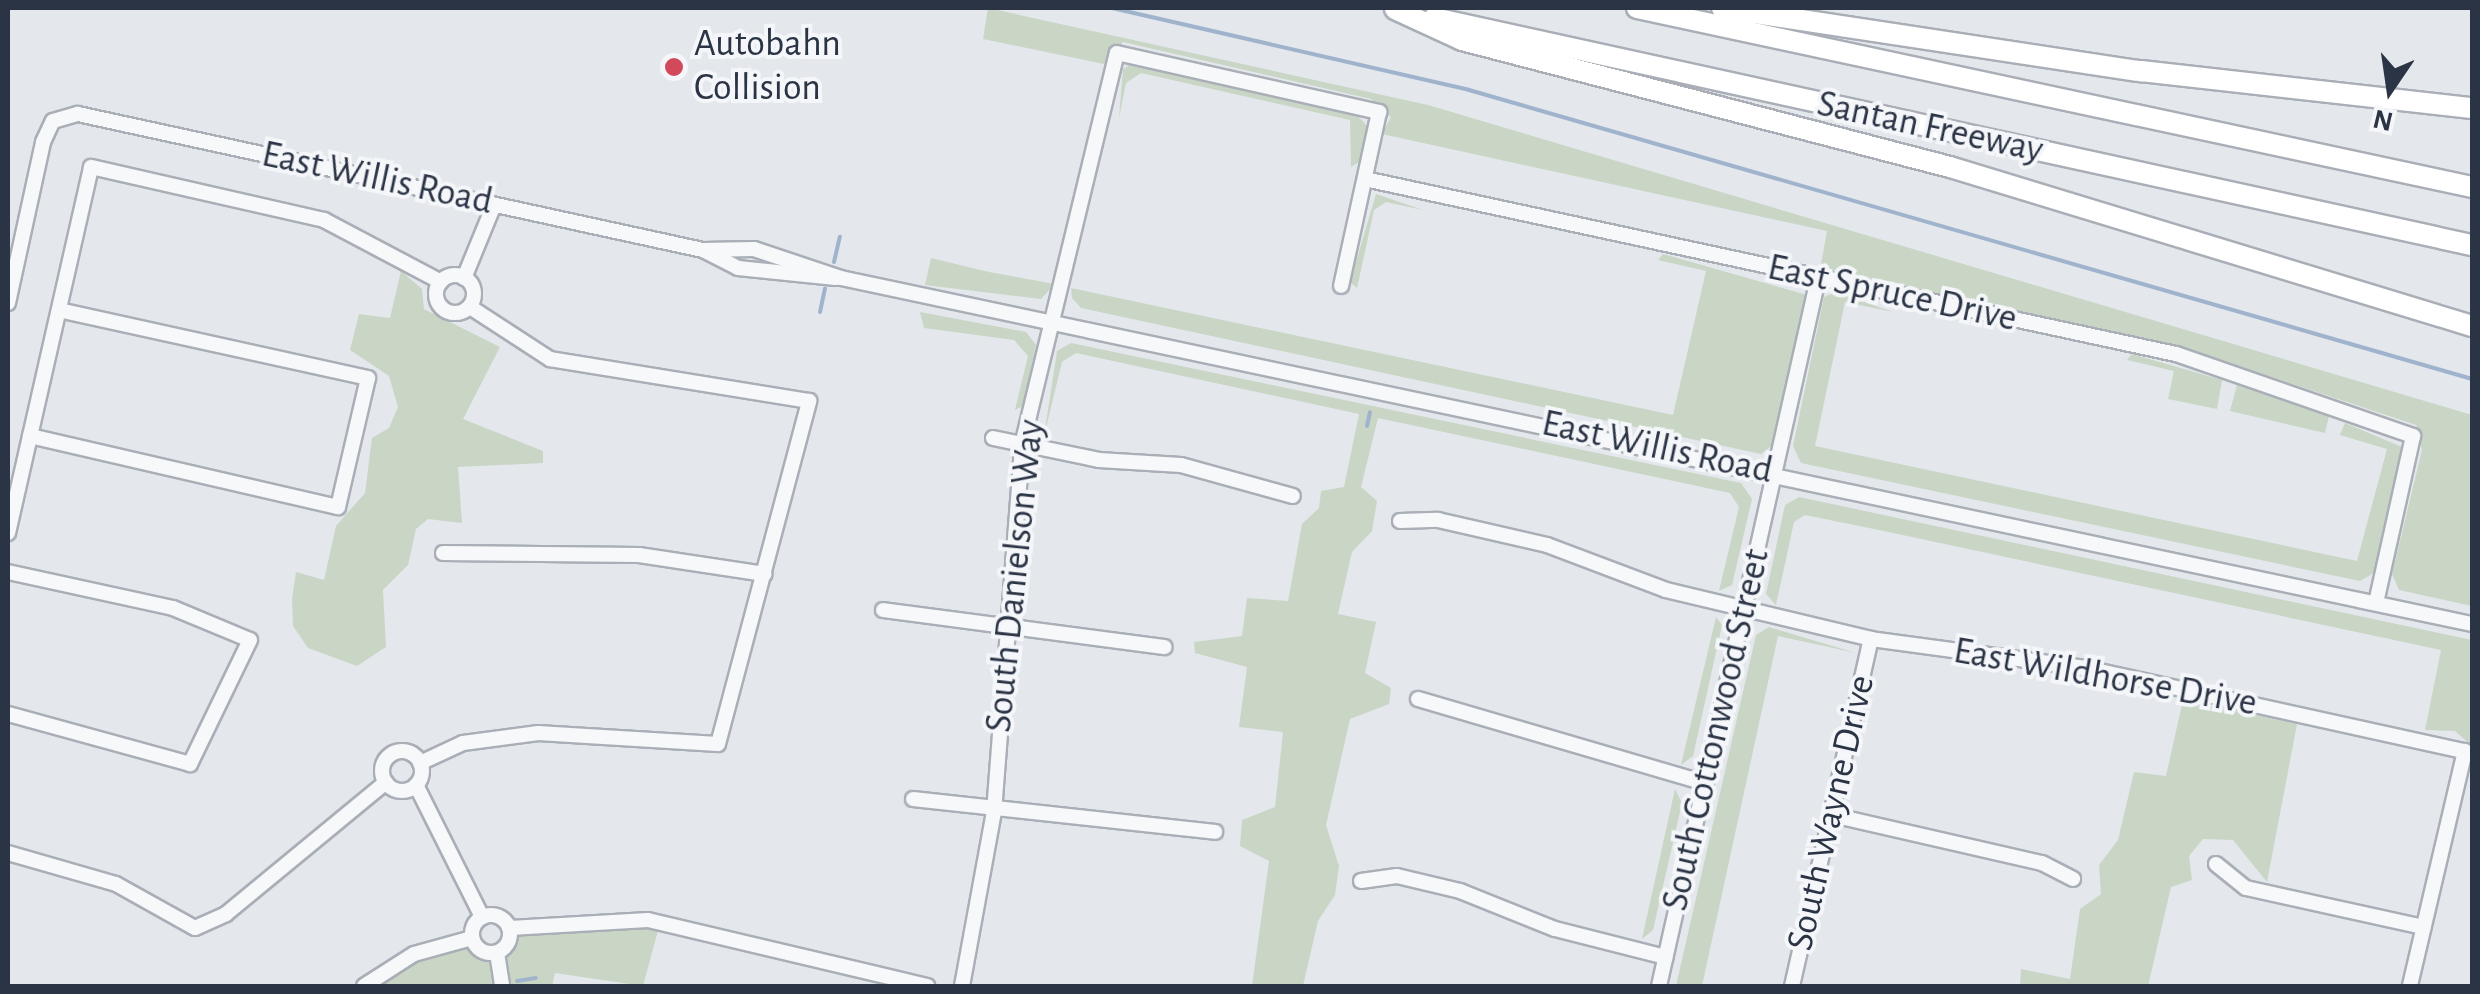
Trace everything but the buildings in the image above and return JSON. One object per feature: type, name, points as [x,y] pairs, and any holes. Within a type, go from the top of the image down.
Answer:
[{"type":"highway","name":"Santan Freeway","points":[[1392,8],[2472,245]]},
{"type":"highway","points":[[1392,8],[1462,40],[1950,167],[2472,326]]},
{"type":"highway","name":"Santan Freeway","points":[[1637,8],[2472,187]]},
{"type":"highway","points":[[1722,8],[2122,68],[2472,108]]},
{"type":"street","name":"South Danielson Way","points":[[962,986],[994,812],[1022,445],[1117,53],[1379,112],[1365,179]]},
{"type":"street","name":"East Willis Road","points":[[8,303],[52,122],[78,114],[703,250],[738,268],[841,278],[1053,320],[2472,624]]},
{"type":"street","points":[[8,534],[92,167],[324,220],[441,282],[464,278]]},
{"type":"street","name":"East Spruce Drive","points":[[1365,179],[2176,354],[2412,436],[2376,603]]},
{"type":"street","points":[[1341,286],[1365,179]]},
{"type":"street","points":[[464,278],[494,205]]},
{"type":"street","points":[[464,278],[474,291],[470,307]]},
{"type":"street","name":"South Cottonwood Street","points":[[1659,986],[1818,278]]},
{"type":"street","points":[[8,853],[116,884],[195,928],[226,914],[386,782],[393,754],[420,764],[463,743],[538,734],[718,744],[809,401],[565,364],[470,307],[443,308],[441,282]]},
{"type":"street","points":[[30,436],[338,507],[368,378],[59,310]]},
{"type":"street","points":[[992,438],[1181,465],[1294,496]]},
{"type":"street","name":"East Wildhorse Drive","points":[[1400,521],[1438,520],[1547,545],[1744,611],[1871,638],[2086,668],[2464,750],[2424,927]]},
{"type":"street","points":[[442,553],[639,555],[766,574]]},
{"type":"street","points":[[8,572],[172,608],[250,640],[190,764],[8,714]]},
{"type":"street","points":[[883,610],[1006,632],[1165,646]]},
{"type":"street","name":"South Wayne Drive","points":[[1792,986],[1871,638]]},
{"type":"street","points":[[1418,699],[1706,783]]},
{"type":"street","points":[[420,764],[416,785],[482,917],[510,928],[648,920],[927,986]]},
{"type":"street","points":[[386,782],[416,785]]},
{"type":"street","points":[[914,799],[994,812],[1215,832]]},
{"type":"street","points":[[1832,815],[2042,863],[2073,879]]},
{"type":"street","points":[[2216,864],[2246,888],[2424,927],[2410,986]]},
{"type":"street","points":[[1361,881],[1397,876],[1460,891],[1555,929],[1666,957]]},
{"type":"street","points":[[472,938],[482,917]]},
{"type":"street","points":[[502,986],[496,953],[510,928]]},
{"type":"street","points":[[364,986],[414,954],[472,938],[496,953]]},
{"type":"green space","points":[[988,8],[1428,105],[2472,415],[2472,606],[2399,590],[2392,574],[2422,450],[2416,425],[2176,345],[1820,270],[1827,231],[1382,134],[1391,117],[1371,99],[1123,42],[1104,64],[983,39]]},
{"type":"green space","points":[[1131,64],[1357,115],[1367,126],[1359,162],[1351,167],[1350,120],[1141,73],[1126,83],[1119,118],[1123,69]]},
{"type":"green space","points":[[1376,194],[1423,210],[1386,202],[1374,210],[1357,288],[1350,282]]},
{"type":"green space","points":[[1663,254],[1807,295],[1774,444],[1761,454],[1081,308],[1072,298],[1071,288],[1673,415],[1706,271],[1658,260]]},
{"type":"green space","points":[[931,258],[1055,284],[1041,299],[925,285]]},
{"type":"green space","points":[[401,271],[422,289],[424,309],[500,347],[463,419],[543,451],[543,463],[458,467],[462,523],[428,519],[416,529],[408,565],[383,590],[386,647],[357,666],[308,648],[293,626],[292,599],[296,572],[324,580],[336,526],[365,493],[372,438],[389,428],[398,407],[389,376],[350,350],[359,314],[390,318]]},
{"type":"green space","points":[[1836,292],[1893,312],[1845,302],[1815,446],[2357,561],[2387,449],[2340,435],[2345,423],[2402,447],[2377,571],[2360,581],[1801,463],[1793,446],[1824,297]]},
{"type":"green space","points":[[920,312],[1026,332],[1036,345],[1023,406],[1015,410],[1028,356],[1014,340],[924,328]]},
{"type":"green space","points":[[1071,343],[1741,483],[1752,499],[1732,585],[1719,591],[1739,507],[1730,493],[1378,418],[1361,487],[1377,501],[1372,531],[1352,552],[1338,614],[1376,622],[1365,673],[1391,688],[1389,704],[1350,719],[1326,825],[1339,866],[1335,895],[1318,921],[1303,986],[1252,986],[1269,861],[1240,846],[1242,820],[1275,807],[1283,732],[1239,727],[1247,667],[1195,653],[1194,642],[1242,636],[1247,598],[1288,601],[1302,524],[1319,508],[1321,491],[1344,487],[1359,414],[1076,353],[1062,362],[1044,436],[1057,351]]},
{"type":"green space","points":[[2132,354],[2222,380],[2217,409],[2168,399],[2174,371],[2127,360]]},
{"type":"green space","points":[[2237,385],[2329,416],[2325,433],[2230,411]]},
{"type":"green space","points":[[1799,497],[2472,640],[2472,746],[2455,731],[2425,730],[2441,650],[1805,515],[1794,522],[1776,605],[1766,594],[1785,505]]},
{"type":"green space","points":[[1716,617],[1722,625],[1693,756],[1681,765]]},
{"type":"green space","points":[[1769,627],[1856,653],[1778,636],[1702,986],[1676,986],[1756,635]]},
{"type":"green space","points":[[2183,700],[2297,724],[2267,882],[2233,840],[2203,839],[2189,856],[2192,880],[2171,887],[2148,986],[2020,986],[2021,969],[2070,979],[2080,909],[2101,894],[2099,865],[2118,840],[2134,772],[2166,776]]},
{"type":"green space","points":[[1675,789],[1682,803],[1653,930],[1642,939]]},
{"type":"green space","points":[[660,923],[643,986],[555,973],[552,986],[364,986],[414,954],[474,944],[497,953],[511,935]]},
{"type":"waterway","points":[[1112,8],[1469,90],[2472,379]]},
{"type":"waterway","points":[[834,262],[840,237]]},
{"type":"waterway","points":[[820,312],[825,289]]},
{"type":"waterway","points":[[1367,426],[1370,412]]},
{"type":"waterway","points":[[517,981],[536,978]]},
{"type":"place","name":"Autobahn Collision","points":[[674,67]]}]
